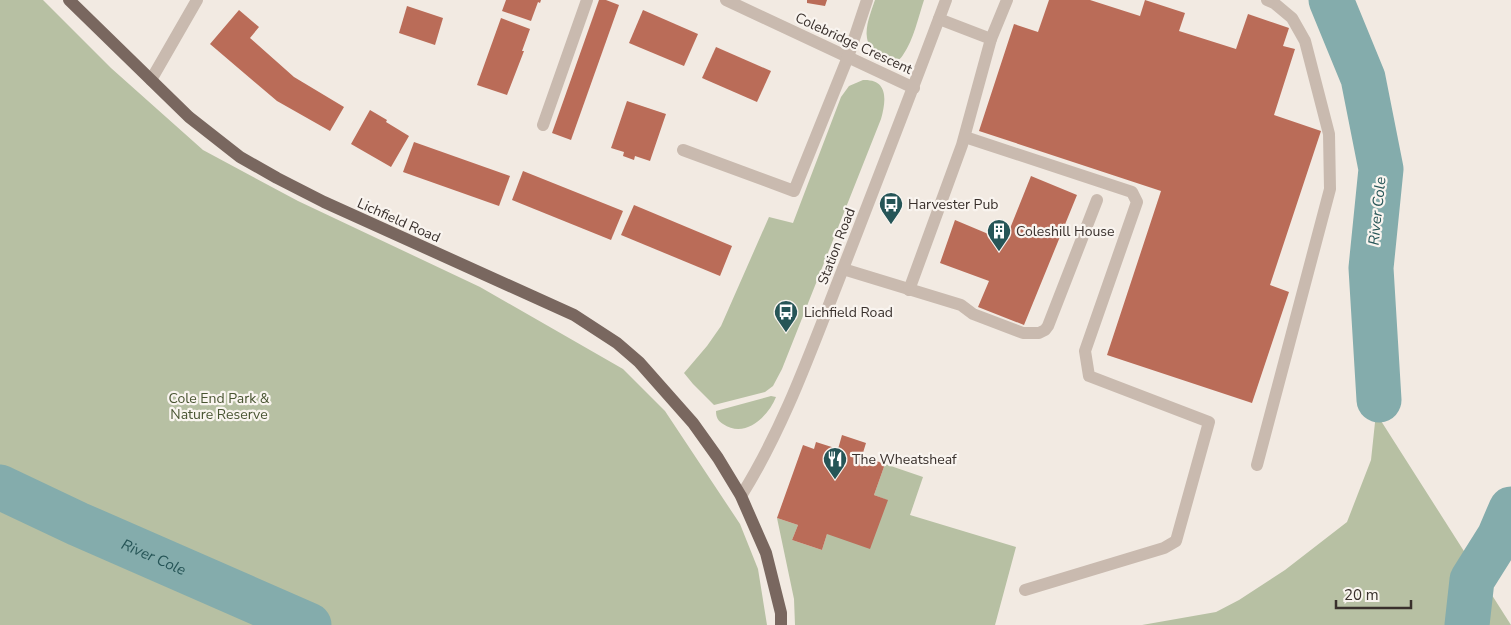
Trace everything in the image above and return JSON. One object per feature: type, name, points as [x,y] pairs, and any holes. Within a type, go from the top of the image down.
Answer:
[{"type":"main road","name":"Lichfield Road","points":[[69,0],[151,80],[212,136],[240,157],[277,178],[375,226],[538,298],[574,316],[597,330],[639,362],[693,423],[742,496],[766,553],[781,613],[781,625]]},
{"type":"street","points":[[151,80],[197,0]]},
{"type":"street","points":[[543,125],[587,0]]},
{"type":"street","name":"Colebridge Crescent","points":[[726,0],[914,88]]},
{"type":"street","points":[[683,150],[794,191],[848,57],[867,0]]},
{"type":"street","name":"Station Road","points":[[742,496],[779,428],[914,88],[946,0]]},
{"type":"street","points":[[910,290],[964,137],[990,39],[1007,0]]},
{"type":"street","points":[[1257,466],[1330,189],[1329,134],[1305,40],[1292,18],[1274,3],[1267,0]]},
{"type":"street","points":[[939,19],[990,39]]},
{"type":"street","points":[[964,137],[1132,192],[1137,202],[1085,351],[1089,376],[1208,422],[1176,541],[1164,548],[1026,590]]},
{"type":"street","points":[[843,269],[962,306],[973,314],[1023,333],[1039,333],[1048,326],[1097,200]]},
{"type":"green space","name":"Cole End Park & Nature Reserve","points":[[0,0],[43,0],[111,68],[203,150],[298,201],[480,287],[623,369],[665,411],[740,524],[758,569],[767,625],[0,625]]},
{"type":"green space","points":[[875,0],[924,0],[907,49],[898,61],[892,64],[886,64],[876,57],[867,38],[870,14]]},
{"type":"green space","points":[[863,80],[877,83],[884,92],[881,119],[782,369],[773,386],[765,392],[714,405],[684,373],[721,326],[769,217],[793,223],[841,97],[849,86]]},
{"type":"green space","points":[[771,396],[776,397],[772,405],[755,424],[739,429],[731,428],[721,423],[717,417],[716,411]]},
{"type":"green space","points":[[1376,413],[1511,625],[1142,625],[1216,612],[1239,600],[1285,570],[1347,522],[1371,460]]},
{"type":"green space","points":[[885,464],[923,477],[910,515],[1016,547],[995,625],[795,625],[794,599],[777,518],[798,525],[792,540],[822,550],[827,534],[887,500],[874,495]]},
{"type":"building","points":[[506,0],[541,0],[540,3],[538,2],[531,21],[502,11]]},
{"type":"building","points":[[599,0],[606,0],[619,5],[571,140],[552,133]]},
{"type":"building","points":[[807,0],[827,0],[825,6],[807,3]]},
{"type":"building","points":[[1049,0],[1090,0],[1140,16],[1145,0],[1185,13],[1179,31],[1236,49],[1248,14],[1289,28],[1283,46],[1295,49],[1274,115],[1321,131],[1270,285],[1289,292],[1252,403],[1107,355],[1161,191],[979,131],[1014,24],[1038,32]]},
{"type":"building","points":[[407,6],[443,18],[435,45],[399,33]]},
{"type":"building","points":[[239,10],[259,27],[250,38],[294,77],[344,107],[330,131],[277,101],[210,44]]},
{"type":"building","points":[[643,10],[698,34],[684,66],[629,43]]},
{"type":"building","points":[[501,18],[530,29],[522,51],[524,51],[507,95],[477,85]]},
{"type":"building","points":[[716,47],[771,71],[757,102],[702,78]]},
{"type":"building","points":[[627,101],[666,114],[650,161],[635,156],[634,160],[623,156],[624,152],[611,148]]},
{"type":"building","points":[[370,110],[409,136],[391,167],[351,144]]},
{"type":"building","points":[[414,142],[510,176],[499,206],[403,172]]},
{"type":"building","points":[[523,171],[623,211],[611,240],[512,200]]},
{"type":"building","name":"Coleshill House","points":[[1031,176],[1077,195],[1024,325],[978,307],[989,281],[940,263],[955,220],[1005,241]]},
{"type":"building","points":[[634,205],[732,246],[720,276],[621,235]]},
{"type":"building","name":"The Wheatsheaf","points":[[842,435],[866,443],[862,456],[885,464],[874,495],[888,500],[870,549],[827,534],[822,550],[792,540],[798,525],[777,518],[803,445],[814,449],[816,442],[838,449]]},
{"type":"waterway","name":"River Cole","points":[[1331,0],[1363,78],[1381,169],[1371,268],[1379,400]]},
{"type":"waterway","name":"River Cole","points":[[0,487],[78,524],[309,625]]},
{"type":"waterway","name":"River Cole","points":[[1467,625],[1472,580],[1499,537],[1511,509]]},
{"type":"place","name":"Harvester Pub","points":[[891,225]]},
{"type":"place","name":"Coleshill House","points":[[999,252]]},
{"type":"place","name":"Lichfield Road","points":[[786,333]]},
{"type":"place","name":"The Wheatsheaf","points":[[835,480]]}]
